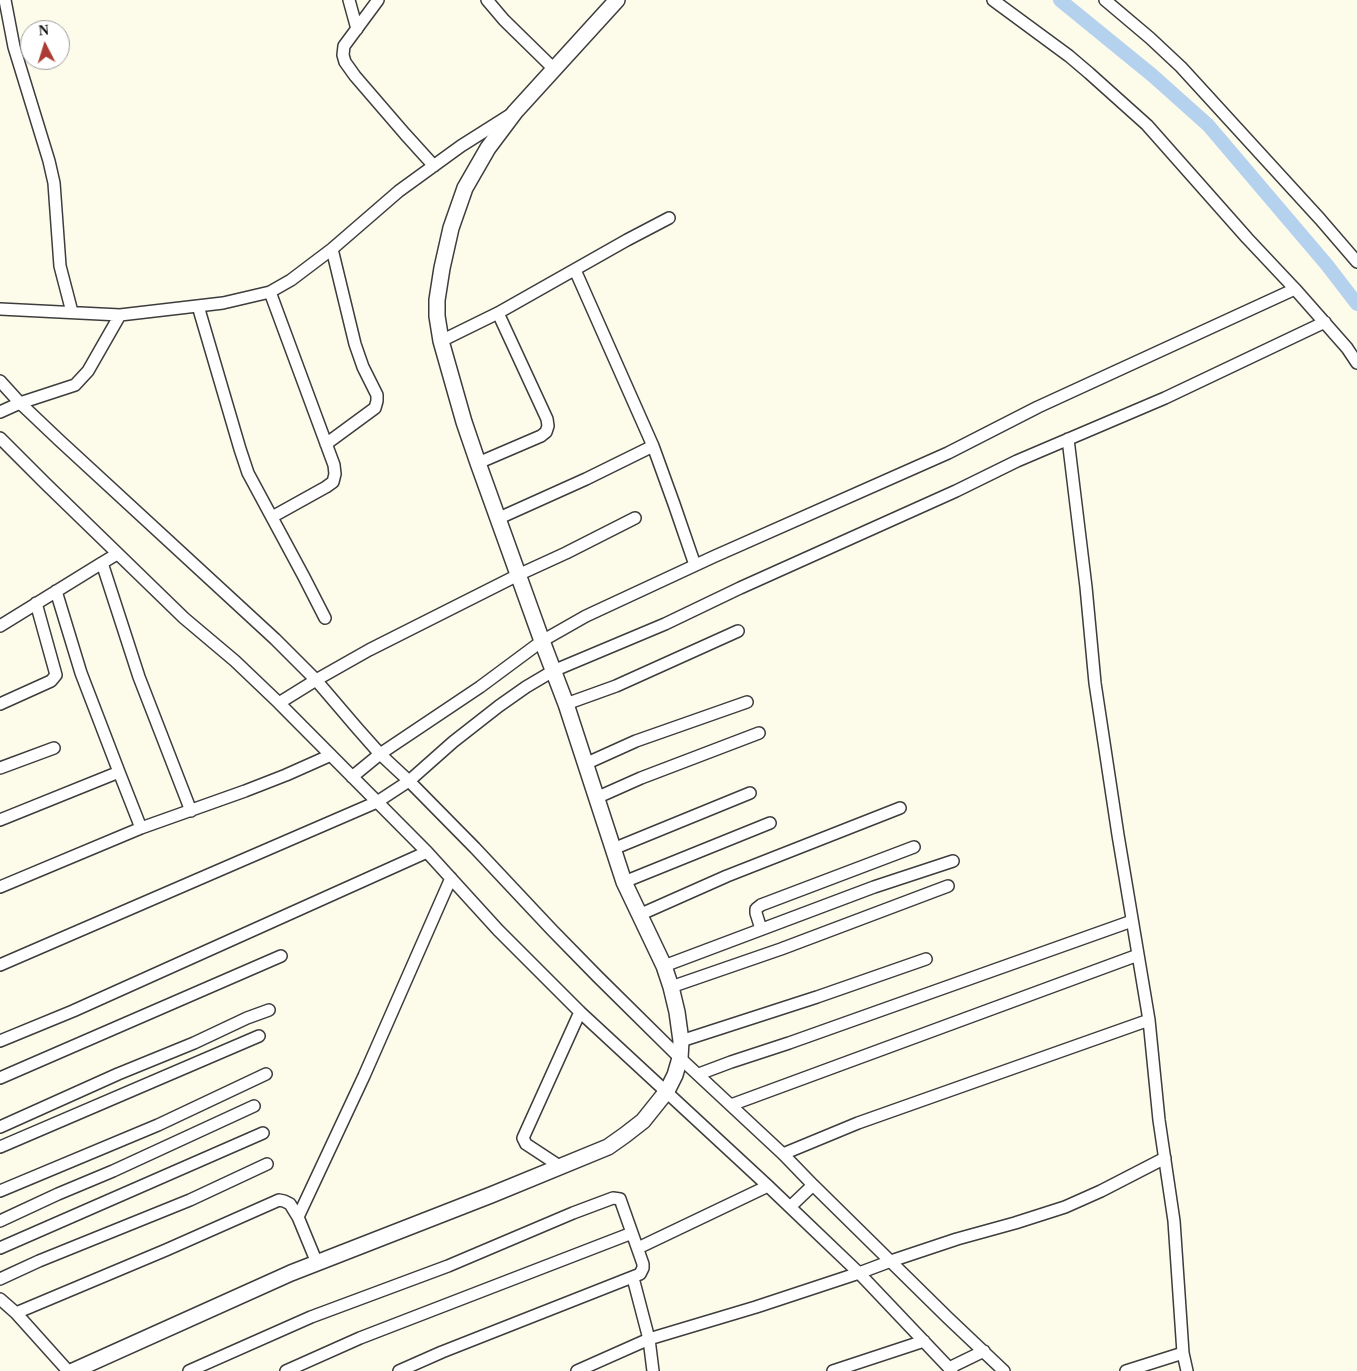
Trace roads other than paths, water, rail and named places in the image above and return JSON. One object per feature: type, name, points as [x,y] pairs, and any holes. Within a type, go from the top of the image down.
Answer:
[{"type":"street","points":[[5,0],[14,47],[54,183],[60,266],[72,312]]},
{"type":"street","points":[[349,0],[357,29]]},
{"type":"street","points":[[378,0],[344,46],[343,55],[345,62],[404,134],[434,166]]},
{"type":"street","points":[[487,0],[504,20],[554,69]]},
{"type":"street","points":[[73,1371],[273,1281],[608,1147],[643,1121],[667,1091],[675,1075],[680,1058],[681,1041],[671,987],[664,966],[624,882],[566,704],[497,519],[464,422],[437,316],[437,300],[442,268],[451,228],[466,188],[488,148],[515,112],[617,0]]},
{"type":"street","points":[[993,0],[1090,73],[1147,125],[1247,238],[1296,289],[1347,348],[1357,363]]},
{"type":"street","points":[[1105,0],[1181,67],[1355,257]]},
{"type":"street","points":[[0,309],[120,316],[245,299],[270,292],[291,280],[332,249],[398,192],[461,146],[515,112]]},
{"type":"street","points":[[442,341],[498,313],[670,218]]},
{"type":"street","points":[[326,444],[375,408],[377,401],[377,395],[363,367],[355,344],[332,249]]},
{"type":"street","points":[[575,270],[653,446],[695,565]]},
{"type":"street","points":[[352,777],[380,754],[480,687],[542,641],[586,616],[695,565],[948,453],[1038,407],[1296,289]]},
{"type":"street","points":[[270,292],[334,465],[335,474],[333,482],[326,487],[272,517]]},
{"type":"street","points":[[198,306],[248,473],[324,618]]},
{"type":"street","points":[[478,463],[541,436],[546,432],[548,426],[547,419],[498,313]]},
{"type":"street","points":[[0,412],[20,403],[75,385],[88,371],[120,316]]},
{"type":"street","points":[[0,965],[377,802],[409,781],[476,723],[526,687],[553,671],[666,624],[740,588],[956,491],[1017,461],[1165,398],[1325,322]]},
{"type":"street","points":[[0,381],[20,403],[275,639],[316,680],[380,754],[475,848],[552,930],[680,1058],[783,1154],[1004,1371]]},
{"type":"street","points":[[0,438],[184,618],[235,661],[279,703],[427,852],[498,930],[580,1012],[667,1091],[859,1273],[951,1370],[984,1351]]},
{"type":"street","points":[[1068,439],[1086,587],[1095,683],[1149,1020],[1159,1120],[1174,1221],[1183,1353],[1187,1371]]},
{"type":"street","points":[[497,519],[653,446]]},
{"type":"street","points":[[279,703],[369,650],[635,518]]},
{"type":"street","points":[[0,626],[117,554]]},
{"type":"street","points":[[102,563],[139,677],[191,811]]},
{"type":"street","points":[[56,591],[82,673],[141,828]]},
{"type":"street","points":[[0,704],[51,681],[56,675],[36,603]]},
{"type":"street","points":[[566,704],[616,686],[738,631]]},
{"type":"street","points":[[585,764],[636,742],[747,702]]},
{"type":"street","points":[[596,798],[642,778],[759,733]]},
{"type":"street","points":[[0,768],[54,748]]},
{"type":"street","points":[[0,887],[141,828],[286,775],[331,755]]},
{"type":"street","points":[[0,820],[119,772]]},
{"type":"street","points":[[613,849],[750,792]]},
{"type":"street","points":[[639,914],[727,876],[900,808]]},
{"type":"street","points":[[624,882],[770,822]]},
{"type":"street","points":[[761,929],[756,913],[756,909],[761,905],[914,848]]},
{"type":"street","points":[[0,1041],[73,1011],[427,852]]},
{"type":"street","points":[[664,966],[761,929],[953,861]]},
{"type":"street","points":[[298,1217],[364,1076],[451,878]]},
{"type":"street","points":[[671,987],[781,949],[948,886]]},
{"type":"street","points":[[699,1074],[1132,921]]},
{"type":"street","points":[[731,1105],[1138,955]]},
{"type":"street","points":[[0,1078],[281,956]]},
{"type":"street","points":[[681,1041],[926,959]]},
{"type":"street","points":[[0,1127],[118,1074],[269,1010]]},
{"type":"street","points":[[561,1167],[526,1144],[523,1138],[580,1012]]},
{"type":"street","points":[[783,1154],[858,1123],[1149,1020]]},
{"type":"street","points":[[0,1147],[259,1036]]},
{"type":"street","points":[[0,1191],[167,1121],[266,1074]]},
{"type":"street","points":[[0,1220],[113,1172],[254,1106]]},
{"type":"street","points":[[0,1248],[263,1133]]},
{"type":"street","points":[[577,1371],[649,1339],[756,1307],[891,1261],[1065,1206],[1101,1191],[1165,1158]]},
{"type":"street","points":[[0,1279],[39,1261],[190,1200],[268,1164]]},
{"type":"street","points":[[790,1207],[813,1185]]},
{"type":"street","points":[[638,1248],[768,1186]]},
{"type":"street","points":[[189,1371],[311,1317],[448,1266],[573,1213],[613,1198],[620,1199],[638,1248],[643,1268],[640,1274],[442,1352],[399,1371]]},
{"type":"street","points":[[16,1313],[279,1200],[290,1204],[298,1217],[317,1263]]},
{"type":"street","points":[[286,1371],[360,1338],[632,1233]]},
{"type":"street","points":[[633,1278],[649,1339],[653,1371]]},
{"type":"street","points":[[0,1300],[16,1313],[68,1371]]},
{"type":"street","points":[[832,1371],[924,1341]]},
{"type":"street","points":[[1126,1371],[1183,1353]]},
{"type":"waterway","points":[[1060,0],[1152,75],[1208,125],[1327,265],[1357,304]]}]
